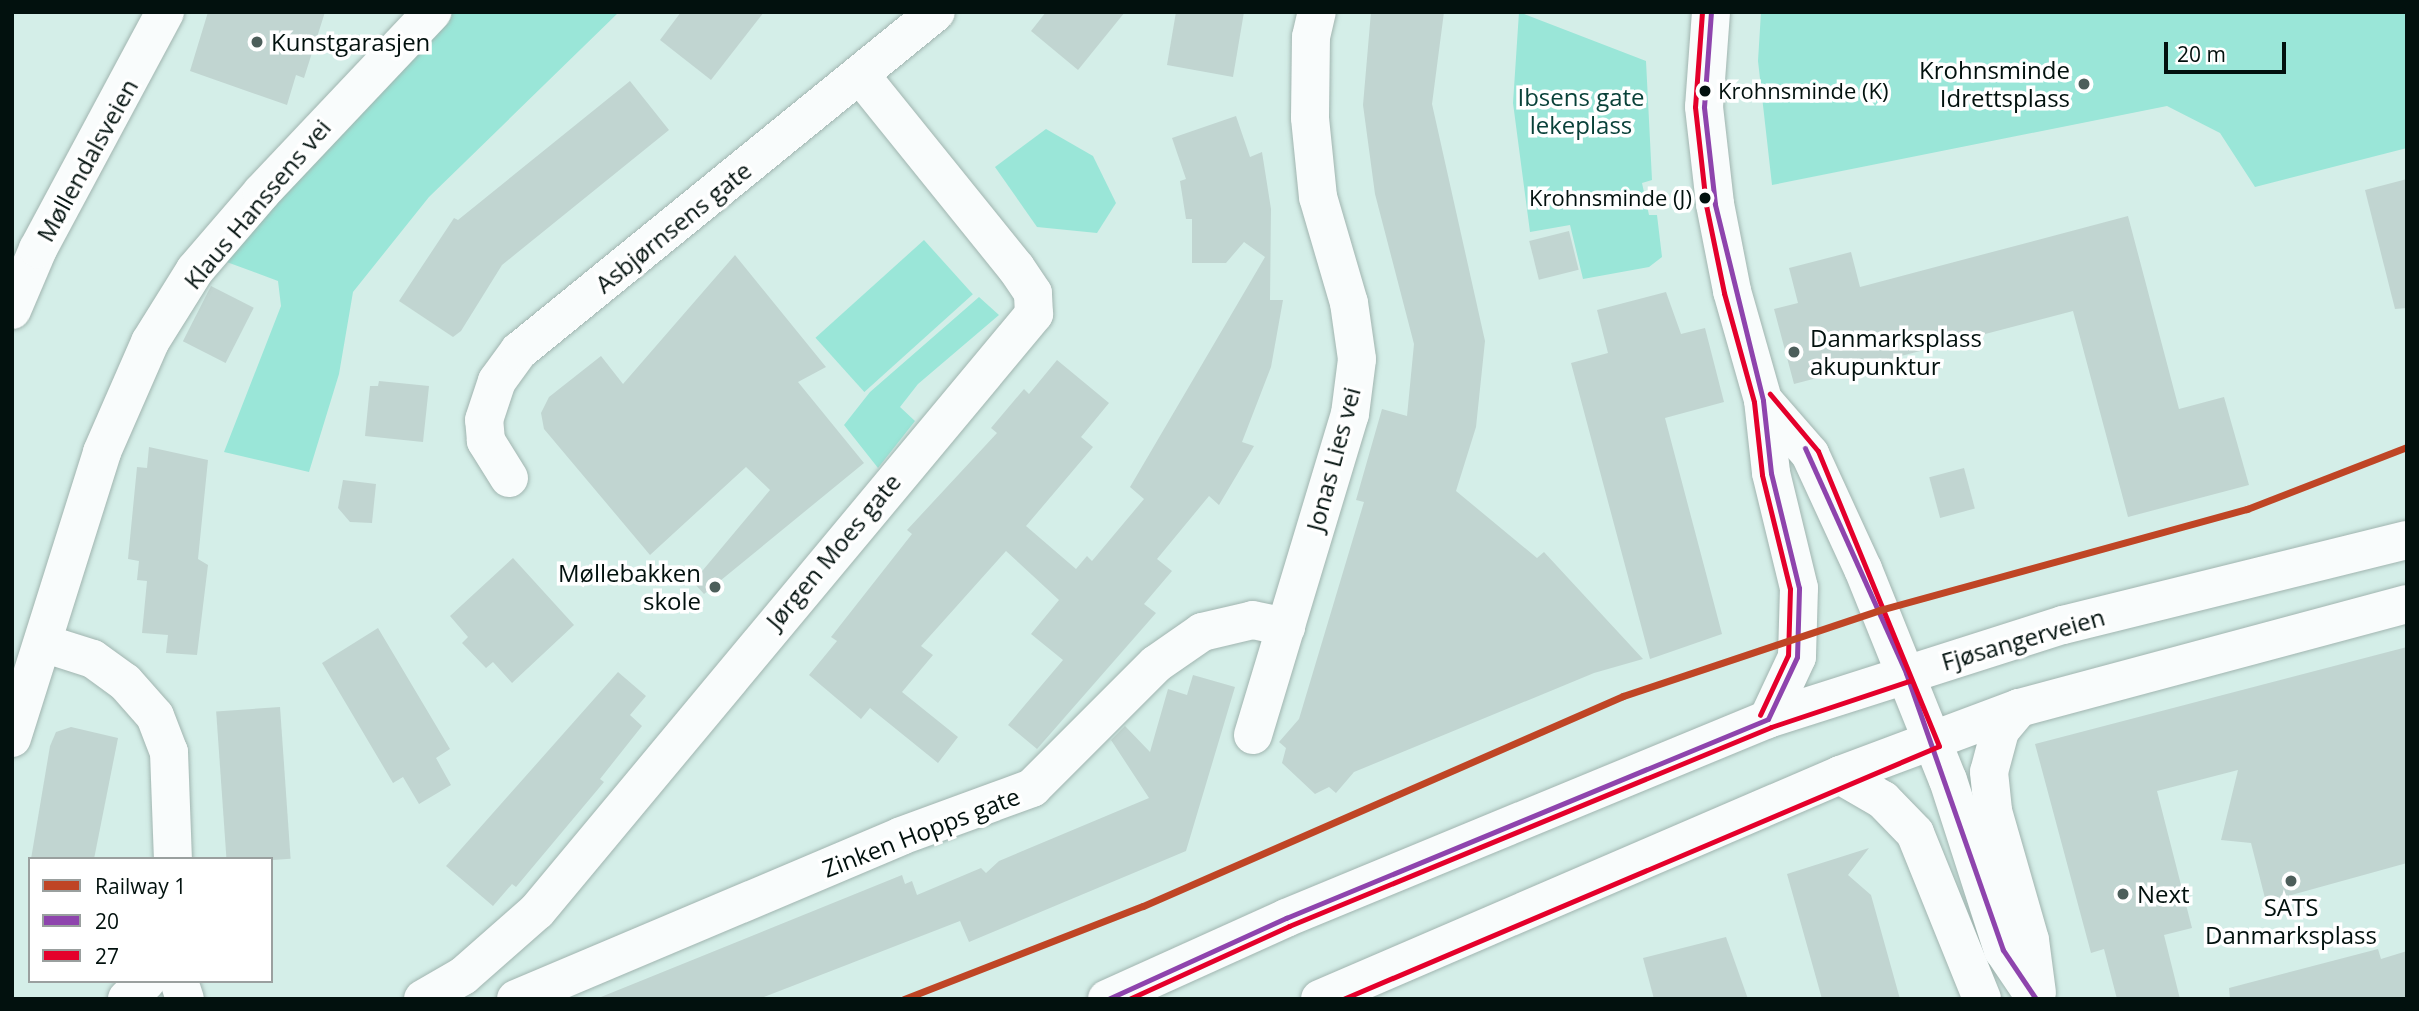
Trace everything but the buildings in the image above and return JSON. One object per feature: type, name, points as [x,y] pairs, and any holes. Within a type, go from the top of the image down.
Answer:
[{"type":"main road","name":"Møllendalsveien","points":[[12,310],[38,249],[165,12]]},
{"type":"main road","name":"Klaus Hanssens vei","points":[[12,738],[46,644],[102,452],[150,342],[195,270],[262,192],[432,12]]},
{"type":"main road","name":"Asbjørnsens gate","points":[[509,478],[486,441],[484,420],[496,381],[519,351],[936,12]]},
{"type":"main road","name":"Jonas Lies vei","points":[[1253,735],[1350,414],[1357,359],[1349,303],[1318,197],[1310,118],[1311,37],[1317,12]]},
{"type":"main road","points":[[1711,12],[1704,107],[1715,204],[1732,291],[1763,400],[1771,473],[1799,588],[1797,657],[1768,719]]},
{"type":"main road","name":"Jørgen Moes gate","points":[[423,999],[463,976],[537,911],[1034,314],[1036,302],[1016,268],[860,75]]},
{"type":"main road","points":[[1763,400],[1810,454],[1906,673],[2003,950],[2037,999]]},
{"type":"main road","name":"Fjøsangerveien","points":[[1107,999],[1286,918],[1768,719],[2063,625],[2407,540]]},
{"type":"main road","points":[[1320,999],[1840,775],[2019,708],[2407,604]]},
{"type":"main road","name":"Zinken Hopps gate","points":[[516,999],[901,836],[1032,788],[1156,664],[1202,632],[1253,620],[1286,626]]},
{"type":"main road","points":[[46,644],[93,659],[125,682],[155,716],[169,752],[173,857]]},
{"type":"main road","points":[[2019,708],[2000,731],[1989,772],[1993,811],[2030,940],[2037,999]]},
{"type":"main road","points":[[1840,775],[1883,800],[1916,833],[1982,999]]},
{"type":"main road","points":[[127,999],[144,983]]},
{"type":"green space","points":[[448,12],[619,12],[429,197],[353,292],[339,374],[309,472],[224,452],[281,306],[278,281],[224,261]]},
{"type":"green space","name":"Ibsens gate lekeplass","points":[[1519,12],[1646,61],[1652,180],[1642,183],[1649,215],[1657,215],[1662,257],[1649,267],[1583,279],[1570,225],[1530,232],[1513,103]]},
{"type":"green space","name":"Krohnsminde Idrettsplass","points":[[1761,12],[2407,12],[2407,148],[2255,187],[2220,133],[2167,106],[1772,185],[1758,61]]},
{"type":"green space","points":[[1046,129],[1093,156],[1116,203],[1097,233],[1037,227],[995,167]]},
{"type":"green space","points":[[924,240],[973,294],[864,392],[816,338]]},
{"type":"green space","points":[[979,297],[999,315],[918,384],[900,407],[915,421],[878,468],[844,425],[870,392]]},
{"type":"rail line","name":"1","points":[[904,999],[1143,906],[1623,696],[1880,610],[2247,509],[2407,447]]},
{"type":"transit line","name":"27","points":[[1702,12],[1695,107],[1706,205],[1724,293],[1754,402],[1762,475],[1790,589],[1788,655],[1760,715]]},
{"type":"transit line","name":"20","points":[[1108,999],[1286,918],[1768,719],[1797,657],[1799,588],[1771,473],[1763,400],[1715,204],[1704,107],[1711,12]]},
{"type":"transit line","name":"27","points":[[1343,999],[1939,746],[1818,451],[1770,394]]},
{"type":"transit line","name":"20","points":[[1805,448],[1906,673],[2003,950],[2036,999]]},
{"type":"transit line","name":"27","points":[[1129,999],[1289,926],[1771,727],[1909,681]]},
{"type":"place","name":"Kunstgarasjen","points":[[257,42]]},
{"type":"place","name":"Krohnsminde Idrettsplass","points":[[2084,84]]},
{"type":"place","name":"Krohnsminde (K)","points":[[1705,91]]},
{"type":"place","name":"Krohnsminde (J)","points":[[1705,198]]},
{"type":"place","name":"Danmarksplass akupunktur","points":[[1794,352]]},
{"type":"place","name":"Møllebakken skole","points":[[715,587]]},
{"type":"place","name":"SATS Danmarksplass","points":[[2291,881]]},
{"type":"place","name":"Next","points":[[2123,894]]}]
